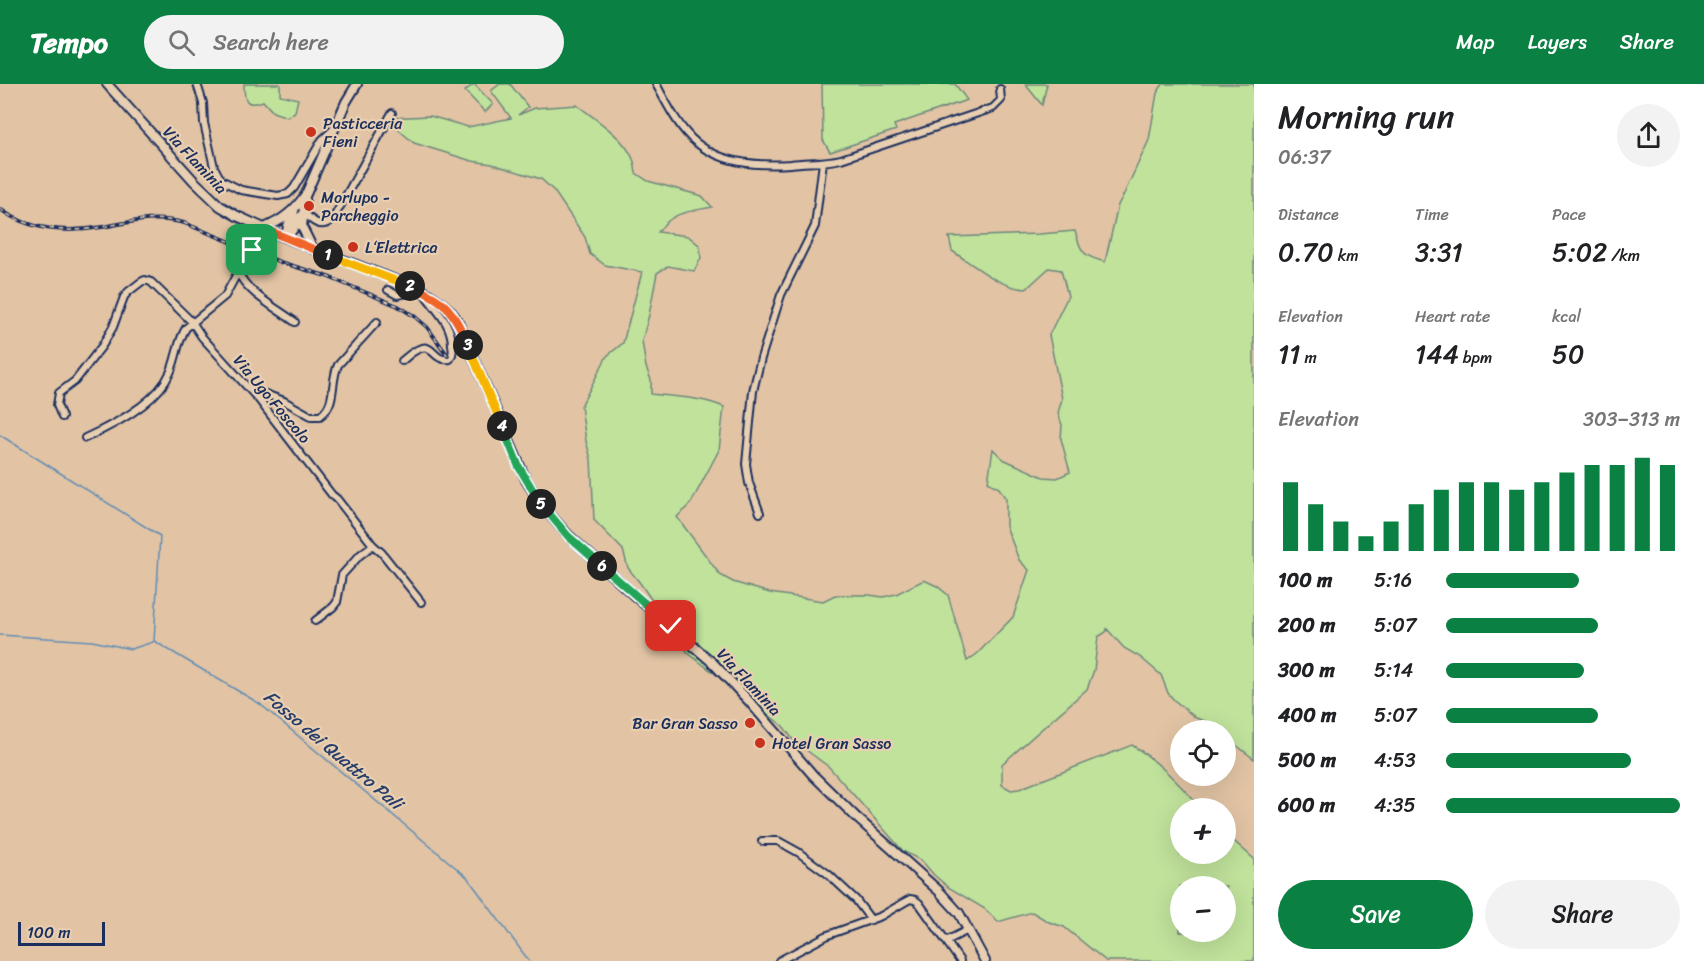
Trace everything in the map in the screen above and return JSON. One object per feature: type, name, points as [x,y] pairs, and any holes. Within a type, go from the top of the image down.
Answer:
[{"type":"main road","name":"Via Flaminia","points":[[107,84],[214,201],[231,212],[286,238],[422,290],[445,306],[457,319],[519,467],[539,501],[553,519],[636,597],[712,662],[813,775],[857,818],[939,891],[959,913],[985,961]]},
{"type":"main road","points":[[286,238],[288,226],[299,210],[348,98],[357,84]]},
{"type":"main road","points":[[264,228],[299,210]]},
{"type":"main road","points":[[299,210],[303,231],[313,249]]},
{"type":"street","points":[[197,84],[215,170],[223,181],[241,190],[278,196],[288,194],[294,188],[323,138],[334,129]]},
{"type":"street","points":[[656,84],[684,129],[698,144],[733,160],[754,165],[841,159],[993,108],[1001,100],[1000,88]]},
{"type":"street","points":[[299,210],[318,224],[326,224],[332,220],[392,113]]},
{"type":"street","points":[[760,513],[749,483],[746,464],[753,391],[781,295],[815,226],[823,162]]},
{"type":"street","points":[[85,438],[130,414],[162,386],[172,368],[182,335],[192,322],[223,298],[251,251],[272,232]]},
{"type":"street","points":[[238,271],[248,287],[295,322]]},
{"type":"street","name":"Via Ugo Foscolo","points":[[62,417],[57,405],[58,393],[75,381],[98,351],[113,327],[124,297],[136,285],[145,280],[151,282],[192,322],[202,338],[248,388],[332,495],[421,602]]},
{"type":"street","points":[[388,290],[397,295],[422,290],[448,323],[451,334],[452,356],[450,359],[445,360],[422,347],[415,349],[402,360]]},
{"type":"street","points":[[248,388],[284,401],[311,416],[320,416],[327,411],[330,405],[335,373],[339,363],[377,322]]},
{"type":"street","points":[[315,621],[337,602],[342,575],[360,555],[373,545]]},
{"type":"street","points":[[762,841],[778,841],[798,852],[828,874],[856,900],[872,920]]},
{"type":"street","points":[[779,961],[824,937],[884,915],[908,900],[915,900],[927,913],[960,961]]},
{"type":"street","points":[[946,941],[968,930]]},
{"type":"green space","points":[[244,84],[280,84],[280,95],[298,99],[295,112],[287,117],[273,112],[263,101],[249,103],[245,98]]},
{"type":"green space","points":[[474,84],[493,104],[485,112],[465,91]]},
{"type":"green space","points":[[500,84],[510,84],[528,107],[518,115],[535,108],[577,105],[623,144],[633,159],[636,173],[648,181],[702,196],[712,207],[675,216],[658,232],[688,236],[699,245],[701,258],[694,271],[668,266],[657,273],[642,341],[646,367],[651,380],[651,394],[697,399],[724,407],[719,450],[691,503],[677,517],[720,575],[733,582],[770,593],[823,601],[835,595],[883,597],[896,594],[924,580],[937,586],[948,595],[967,661],[977,654],[1013,617],[1029,570],[1019,560],[1006,526],[1006,499],[999,488],[988,482],[993,449],[1003,459],[1043,477],[1057,478],[1070,472],[1061,439],[1062,425],[1058,413],[1062,399],[1049,335],[1068,296],[1061,270],[1049,268],[1026,289],[1016,288],[988,275],[952,251],[949,237],[1075,231],[1081,249],[1092,258],[1105,262],[1118,205],[1149,140],[1157,93],[1163,84],[1254,84],[1254,759],[1236,745],[1236,720],[1196,718],[1168,693],[1161,675],[1140,657],[1124,648],[1107,629],[1098,637],[1094,670],[1087,689],[1002,764],[1002,785],[1011,790],[1019,789],[1132,745],[1141,751],[1170,775],[1170,786],[1180,786],[1192,798],[1170,798],[1170,864],[1236,864],[1236,843],[1254,859],[1254,961],[1106,961],[1064,927],[1049,922],[1032,912],[998,922],[985,909],[948,887],[922,861],[903,851],[829,767],[794,741],[783,726],[688,653],[628,568],[623,550],[594,520],[591,459],[581,406],[607,356],[623,343],[642,272],[605,265],[590,254],[585,237],[554,191],[541,179],[414,143],[388,118],[430,116],[468,127],[511,118],[491,91]]},
{"type":"green space","points":[[822,84],[955,84],[967,100],[894,125],[896,130],[830,152],[823,140]]},
{"type":"green space","points":[[1025,84],[1047,84],[1042,105]]},
{"type":"waterway","name":"Fosso dei Quattro Pali","points":[[0,435],[160,536],[154,641],[260,704],[467,877],[529,961]]},
{"type":"waterway","points":[[0,635],[92,641],[131,649],[153,642]]},
{"type":"railway","points":[[0,209],[23,222],[62,230],[89,229],[153,219],[184,223],[280,262],[326,276],[398,306],[427,327],[448,356]]},
{"type":"place","name":"Pasticceria Fieni","points":[[311,132]]},
{"type":"place","name":"Morlupo - Parcheggio","points":[[309,206]]},
{"type":"place","name":"L‘Elettrica","points":[[353,247]]},
{"type":"place","name":"Bar Gran Sasso","points":[[750,723]]},
{"type":"place","name":"Hotel Gran Sasso","points":[[760,743]]},
{"type":"route","points":[[252,250],[272,232],[422,290],[448,308],[458,322],[519,467],[539,501],[568,536],[671,626]]}]
